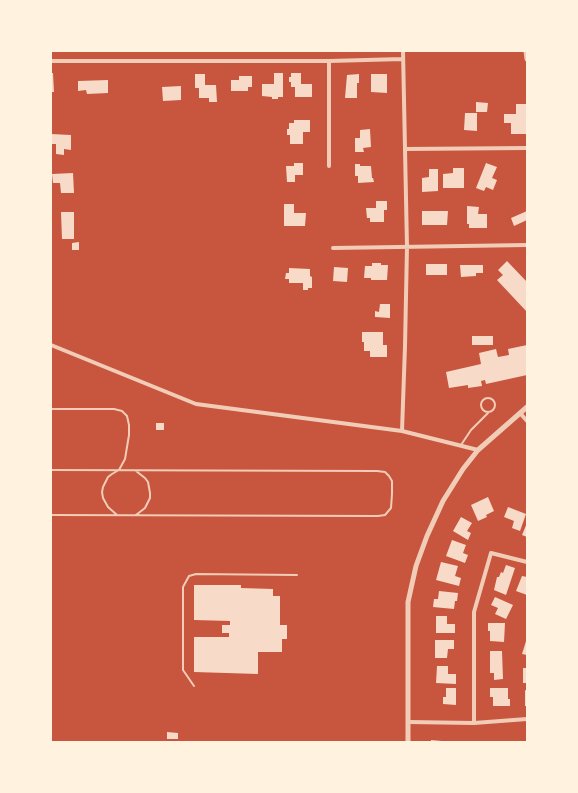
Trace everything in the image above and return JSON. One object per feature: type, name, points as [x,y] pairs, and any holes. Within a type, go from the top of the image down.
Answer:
[{"type":"street","points":[[402,431],[407,247],[403,51]]},
{"type":"street","points":[[526,51],[527,59]]},
{"type":"street","points":[[51,61],[403,60]]},
{"type":"street","points":[[329,61],[329,166]]},
{"type":"street","points":[[405,149],[527,148]]},
{"type":"street","points":[[333,248],[527,245]]},
{"type":"street","points":[[51,345],[196,404],[402,431],[478,450]]},
{"type":"street","points":[[408,742],[408,602],[416,566],[443,501],[463,469],[478,450],[527,407]]},
{"type":"street","points":[[520,413],[527,421]]},
{"type":"street","points":[[474,723],[474,612],[491,552],[527,562]]},
{"type":"street","points":[[408,722],[474,723],[527,719]]},
{"type":"lane","points":[[460,446],[472,430],[488,413],[494,409],[495,404],[493,400],[488,398],[482,401],[480,405],[482,410],[488,413]]},
{"type":"lane","points":[[51,409],[114,409],[122,411],[127,416],[129,435],[126,460],[119,470],[108,478],[102,492],[103,498],[108,507],[118,515]]},
{"type":"lane","points":[[51,470],[377,471],[385,472],[392,481],[391,508],[385,515],[378,516],[51,515]]},
{"type":"lane","points":[[134,470],[142,474],[150,487],[148,503],[145,508],[134,515]]},
{"type":"lane","points":[[194,686],[183,670],[183,587],[189,576],[196,574],[296,575]]},
{"type":"building","points":[[51,73],[53,73],[54,92],[51,92]]},
{"type":"building","points":[[274,73],[283,73],[283,97],[278,97],[278,99],[262,96],[262,84],[274,84]]},
{"type":"building","points":[[291,73],[301,73],[301,84],[312,84],[312,97],[295,97],[295,87],[291,87],[291,82],[289,82]]},
{"type":"building","points":[[195,74],[205,74],[205,85],[216,85],[217,102],[209,102],[209,98],[199,98],[199,88],[195,88]]},
{"type":"building","points":[[359,74],[359,83],[357,83],[357,98],[345,98],[347,75]]},
{"type":"building","points":[[371,74],[387,74],[387,93],[371,92]]},
{"type":"building","points":[[239,76],[252,76],[252,87],[248,87],[248,91],[231,91],[231,80],[239,80]]},
{"type":"building","points":[[108,80],[108,93],[87,94],[86,90],[78,91],[78,81]]},
{"type":"building","points":[[181,86],[181,100],[163,101],[162,87]]},
{"type":"building","points":[[476,102],[488,103],[487,112],[476,112]]},
{"type":"building","points":[[516,104],[527,104],[527,134],[511,134],[511,123],[504,123],[504,114],[516,114]]},
{"type":"building","points":[[465,113],[477,113],[477,131],[464,130]]},
{"type":"building","points":[[294,120],[310,120],[310,132],[303,132],[303,144],[290,144],[290,135],[287,135],[287,129],[289,129],[289,123],[294,123]]},
{"type":"building","points":[[370,129],[371,147],[363,148],[364,152],[355,152],[355,138],[360,138],[360,130]]},
{"type":"building","points":[[51,134],[71,135],[71,150],[64,149],[64,155],[56,154],[56,144],[51,144]]},
{"type":"building","points":[[294,163],[303,163],[303,175],[295,175],[295,182],[287,182],[286,166],[294,166]]},
{"type":"building","points":[[486,163],[497,167],[492,178],[497,180],[493,190],[486,187],[484,191],[476,188]]},
{"type":"building","points":[[355,164],[360,164],[360,166],[371,166],[372,178],[374,182],[358,183],[358,176],[355,176]]},
{"type":"building","points":[[453,168],[464,168],[464,188],[443,188],[443,174],[453,173]]},
{"type":"building","points":[[429,169],[438,169],[438,191],[422,192],[422,178],[429,177]]},
{"type":"building","points":[[73,173],[74,193],[61,193],[60,183],[53,183],[52,174]]},
{"type":"building","points":[[376,201],[387,201],[387,210],[384,210],[384,222],[370,222],[370,218],[367,218],[366,208],[376,208]]},
{"type":"building","points":[[284,204],[294,204],[294,213],[306,213],[305,226],[284,226]]},
{"type":"building","points":[[467,206],[479,207],[478,214],[487,214],[487,228],[469,228],[469,224],[467,224]]},
{"type":"building","points":[[422,211],[448,211],[447,225],[422,225]]},
{"type":"building","points":[[527,211],[527,220],[514,226],[511,218]]},
{"type":"building","points":[[61,212],[74,212],[74,239],[62,239]]},
{"type":"building","points":[[79,242],[79,250],[72,250],[72,243]]},
{"type":"building","points":[[507,261],[527,282],[527,312],[497,280],[503,275],[498,270]]},
{"type":"building","points":[[372,263],[388,265],[387,280],[371,280],[371,278],[364,278],[365,266],[372,266]]},
{"type":"building","points":[[426,264],[447,264],[447,275],[426,275]]},
{"type":"building","points":[[460,265],[483,265],[483,273],[476,273],[476,276],[461,277]]},
{"type":"building","points":[[334,267],[348,268],[347,282],[333,281]]},
{"type":"building","points":[[289,268],[310,269],[312,288],[303,290],[303,283],[289,283],[289,279],[285,279],[286,273],[289,273]]},
{"type":"building","points":[[380,304],[390,304],[390,318],[375,317],[375,311],[379,312]]},
{"type":"building","points":[[362,332],[383,332],[383,345],[387,345],[387,357],[370,357],[370,351],[364,351]]},
{"type":"building","points":[[472,336],[493,336],[493,345],[472,345]]},
{"type":"building","points":[[527,345],[527,375],[486,384],[485,380],[481,381],[482,386],[468,388],[468,385],[449,388],[446,372],[481,364],[479,353],[496,349],[498,357],[509,355],[508,349]]},
{"type":"building","points":[[156,423],[164,423],[164,430],[156,430]]},
{"type":"building","points":[[488,497],[494,511],[486,515],[487,517],[478,521],[471,505]]},
{"type":"building","points":[[508,507],[526,514],[520,531],[512,528],[514,521],[504,517]]},
{"type":"building","points":[[461,517],[472,523],[467,531],[471,533],[468,540],[453,531]]},
{"type":"building","points":[[527,523],[527,537],[522,535]]},
{"type":"building","points":[[452,540],[466,545],[463,553],[468,555],[465,563],[446,556]]},
{"type":"building","points":[[441,562],[458,566],[455,576],[461,578],[459,586],[436,580]]},
{"type":"building","points":[[506,565],[515,568],[506,595],[494,590],[497,577],[499,577],[501,572],[503,573]]},
{"type":"building","points":[[522,576],[527,577],[527,595],[516,591]]},
{"type":"building","points":[[194,585],[241,585],[241,588],[273,589],[273,596],[280,596],[280,625],[287,625],[287,639],[282,639],[282,652],[258,652],[258,674],[194,672],[194,637],[229,637],[229,633],[222,633],[222,625],[230,625],[230,621],[194,620]]},
{"type":"building","points":[[439,591],[458,593],[454,609],[433,607],[434,599],[438,599]]},
{"type":"building","points":[[495,597],[513,605],[506,619],[495,614],[498,608],[491,605]]},
{"type":"building","points":[[436,616],[447,616],[447,624],[455,624],[455,633],[436,633]]},
{"type":"building","points":[[488,623],[505,623],[504,642],[490,641]]},
{"type":"building","points":[[527,638],[527,655],[522,654]]},
{"type":"building","points":[[435,640],[454,640],[454,649],[448,649],[447,658],[435,658]]},
{"type":"building","points":[[490,651],[502,651],[503,679],[494,680],[494,673],[490,673]]},
{"type":"building","points":[[437,666],[448,666],[448,674],[456,674],[456,684],[436,683]]},
{"type":"building","points":[[523,668],[527,668],[527,683],[523,683]]},
{"type":"building","points":[[446,688],[456,688],[456,705],[443,704],[443,697],[446,697]]},
{"type":"building","points":[[490,688],[508,688],[508,699],[510,699],[510,706],[493,706],[493,697],[490,697]]},
{"type":"building","points":[[525,690],[527,691],[527,706],[525,706]]},
{"type":"building","points":[[167,732],[178,733],[178,739],[167,739]]},
{"type":"building","points":[[431,740],[442,741],[442,742],[431,742]]}]
